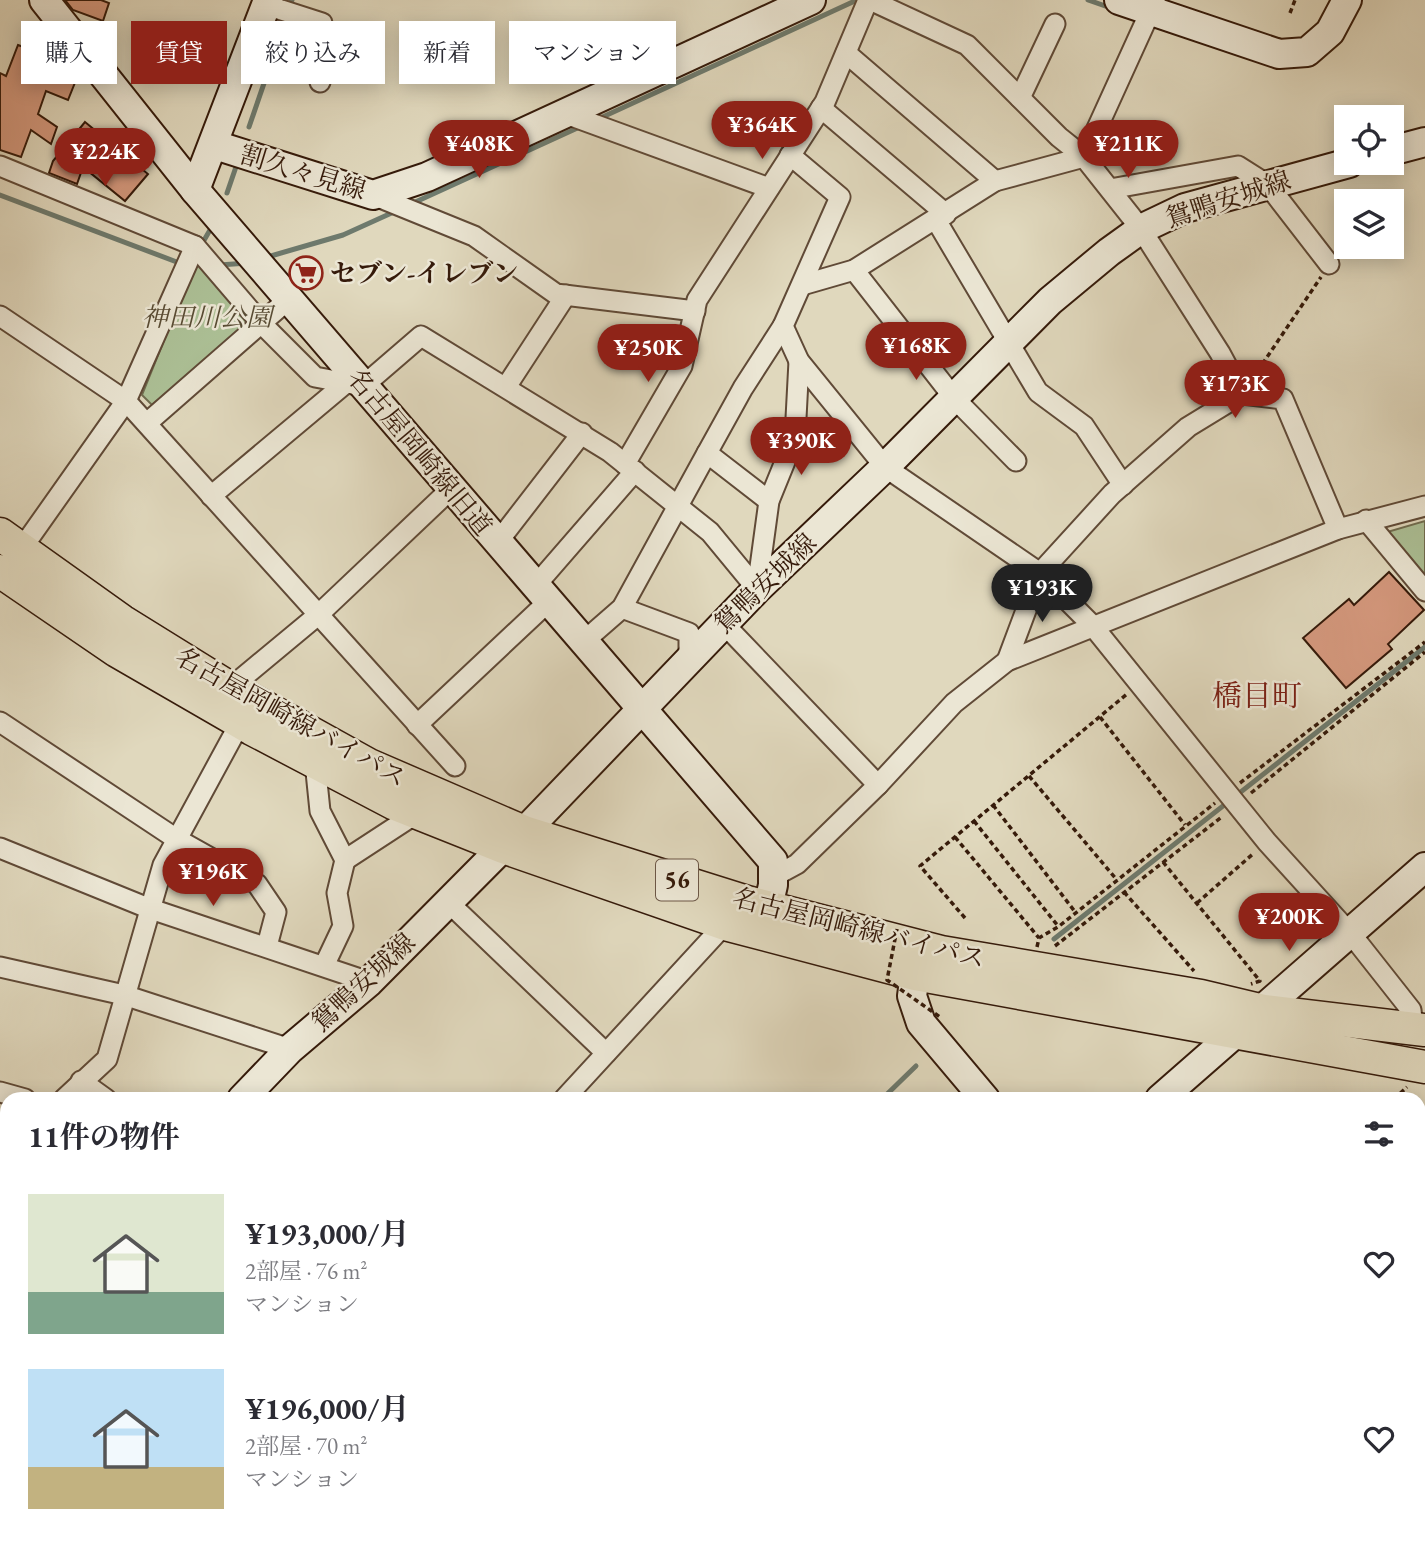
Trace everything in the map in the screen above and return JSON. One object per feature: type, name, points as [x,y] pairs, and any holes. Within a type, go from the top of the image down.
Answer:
[{"type":"main road","name":"名古屋岡崎線バイパス","points":[[4,560],[122,621],[230,688],[369,765],[514,839],[725,924],[915,974],[1425,1067]]},
{"type":"main road","name":"名古屋岡崎線バイパス","points":[[4,560],[117,651],[240,723],[417,813],[514,839],[771,892],[941,953],[1201,996],[1262,996],[1419,1029]]},
{"type":"street","name":"名古屋岡崎線旧道","points":[[44,0],[195,190],[290,298],[355,384],[452,488],[773,861],[771,892]]},
{"type":"street","name":"割久々見線","points":[[215,145],[373,195],[427,177],[811,0]]},
{"type":"street","points":[[417,725],[542,593],[630,468],[682,366],[697,300],[821,108],[869,0],[967,46],[1059,137],[1084,157],[1141,229],[1220,353],[1242,394]]},
{"type":"street","points":[[1119,0],[1153,6],[1279,54],[1307,52],[1330,32],[1347,0]]},
{"type":"street","points":[[195,190],[215,145],[267,2],[317,21]]},
{"type":"street","points":[[1084,157],[1153,6]]},
{"type":"street","points":[[1020,98],[1055,24]]},
{"type":"street","points":[[846,53],[995,181]]},
{"type":"street","points":[[821,108],[941,217],[1038,392],[1084,426],[1123,485]]},
{"type":"street","points":[[566,114],[769,188]]},
{"type":"street","points":[[1404,148],[1425,142]]},
{"type":"street","points":[[583,642],[622,608],[743,388],[783,326],[840,197],[790,155]]},
{"type":"street","points":[[802,285],[853,270],[995,181],[1084,157]]},
{"type":"street","points":[[0,166],[195,246],[261,323],[315,377],[355,384]]},
{"type":"street","points":[[1110,189],[1238,166],[1268,185],[1329,264]]},
{"type":"street","name":"鴛鴨安城線","points":[[249,1092],[290,1049],[369,982],[514,839],[723,623],[885,467],[1050,301],[1141,229],[1185,208],[1334,167]]},
{"type":"street","points":[[373,195],[474,236],[556,294],[695,311]]},
{"type":"street","points":[[4,560],[126,401],[195,246]]},
{"type":"street","points":[[853,270],[954,398],[1016,461]]},
{"type":"street","points":[[506,387],[566,295]]},
{"type":"street","points":[[147,423],[290,298]]},
{"type":"street","points":[[0,316],[126,401],[455,766]]},
{"type":"street","points":[[783,326],[799,361],[885,467],[1040,573],[1092,625],[1267,842],[1349,933],[1411,1010],[1419,1029]]},
{"type":"street","points":[[211,496],[421,336],[582,433],[630,468],[710,532],[757,589]]},
{"type":"street","points":[[757,589],[769,501],[795,437],[799,361]]},
{"type":"street","points":[[1007,661],[1040,573],[1123,485],[1188,427],[1242,394],[1283,399],[1338,528]]},
{"type":"street","points":[[497,543],[582,433]]},
{"type":"street","points":[[707,453],[769,501]]},
{"type":"street","points":[[230,688],[318,615],[452,488]]},
{"type":"street","points":[[771,892],[878,785],[954,703],[1007,661],[1338,528],[1425,506]]},
{"type":"street","points":[[1366,520],[1425,591]]},
{"type":"street","points":[[622,608],[688,634],[689,658]]},
{"type":"street","points":[[723,623],[878,785]]},
{"type":"street","points":[[0,722],[175,838],[257,884],[276,912],[267,946]]},
{"type":"street","points":[[71,1092],[107,1059],[148,908],[175,838],[240,723]]},
{"type":"street","points":[[314,762],[320,811],[345,860],[337,893],[343,926],[324,966]]},
{"type":"street","points":[[345,860],[417,813]]},
{"type":"street","points":[[0,848],[148,908],[369,982]]},
{"type":"street","points":[[1168,1092],[1217,1048],[1239,1033],[1262,996],[1349,933],[1425,867]]},
{"type":"street","points":[[449,902],[606,1053]]},
{"type":"street","points":[[570,1092],[725,924]]},
{"type":"street","points":[[0,967],[124,995],[290,1049]]},
{"type":"street","points":[[915,974],[912,996],[921,1023],[979,1092]]},
{"type":"street","points":[[81,1081],[96,1092]]},
{"type":"path","points":[[1290,13],[1295,0]]},
{"type":"path","points":[[1242,394],[1334,256]]},
{"type":"path","points":[[1051,949],[1163,862],[1232,799],[1425,642]]},
{"type":"path","points":[[1036,954],[1039,938],[1058,927],[1186,826],[1232,799],[1425,652]]},
{"type":"path","points":[[965,918],[920,866],[1140,684]]},
{"type":"path","points":[[1100,717],[1186,826]]},
{"type":"path","points":[[1029,776],[1117,880]]},
{"type":"path","points":[[993,805],[1076,913]]},
{"type":"path","points":[[974,821],[1058,927]]},
{"type":"path","points":[[955,837],[1039,938]]},
{"type":"path","points":[[1196,903],[1267,842]]},
{"type":"path","points":[[1163,862],[1196,903],[1262,996]]},
{"type":"path","points":[[1124,892],[1198,976]]},
{"type":"path","points":[[897,929],[887,980],[940,1017],[945,1027]]},
{"type":"path","points":[[940,1017],[949,1007]]},
{"type":"green space","name":"神田川公園","points":[[197,259],[251,321],[152,405],[142,395]]},
{"type":"green space","points":[[1425,521],[1425,588],[1377,535]]},
{"type":"building","points":[[65,0],[101,0],[109,3],[103,21],[73,10]]},
{"type":"building","points":[[18,45],[21,46],[21,84],[74,84],[68,100],[46,91],[38,114],[57,127],[51,144],[31,130],[21,157],[0,150],[0,73],[6,76]]},
{"type":"building","points":[[85,122],[148,174],[125,201],[83,167],[77,184],[49,173],[53,161]]},
{"type":"building","points":[[1389,572],[1424,610],[1388,644],[1392,649],[1346,688],[1303,638],[1349,599],[1354,605]]},
{"type":"waterway","points":[[596,120],[857,0]]},
{"type":"waterway","points":[[1088,0],[1111,8]]},
{"type":"waterway","points":[[249,127],[264,84]]},
{"type":"waterway","points":[[411,204],[584,125]]},
{"type":"waterway","points":[[227,193],[238,161]]},
{"type":"waterway","points":[[0,195],[182,264]]},
{"type":"waterway","points":[[264,258],[343,235],[396,211]]},
{"type":"waterway","points":[[203,242],[210,230]]},
{"type":"waterway","points":[[219,265],[248,263]]},
{"type":"waterway","points":[[1054,939],[1425,647]]},
{"type":"waterway","points":[[889,1092],[916,1066]]},
{"type":"place","name":"セブン-イレブン","points":[[306,273]]},
{"type":"district","name":"橋目町","points":[[1257,696]]}]
